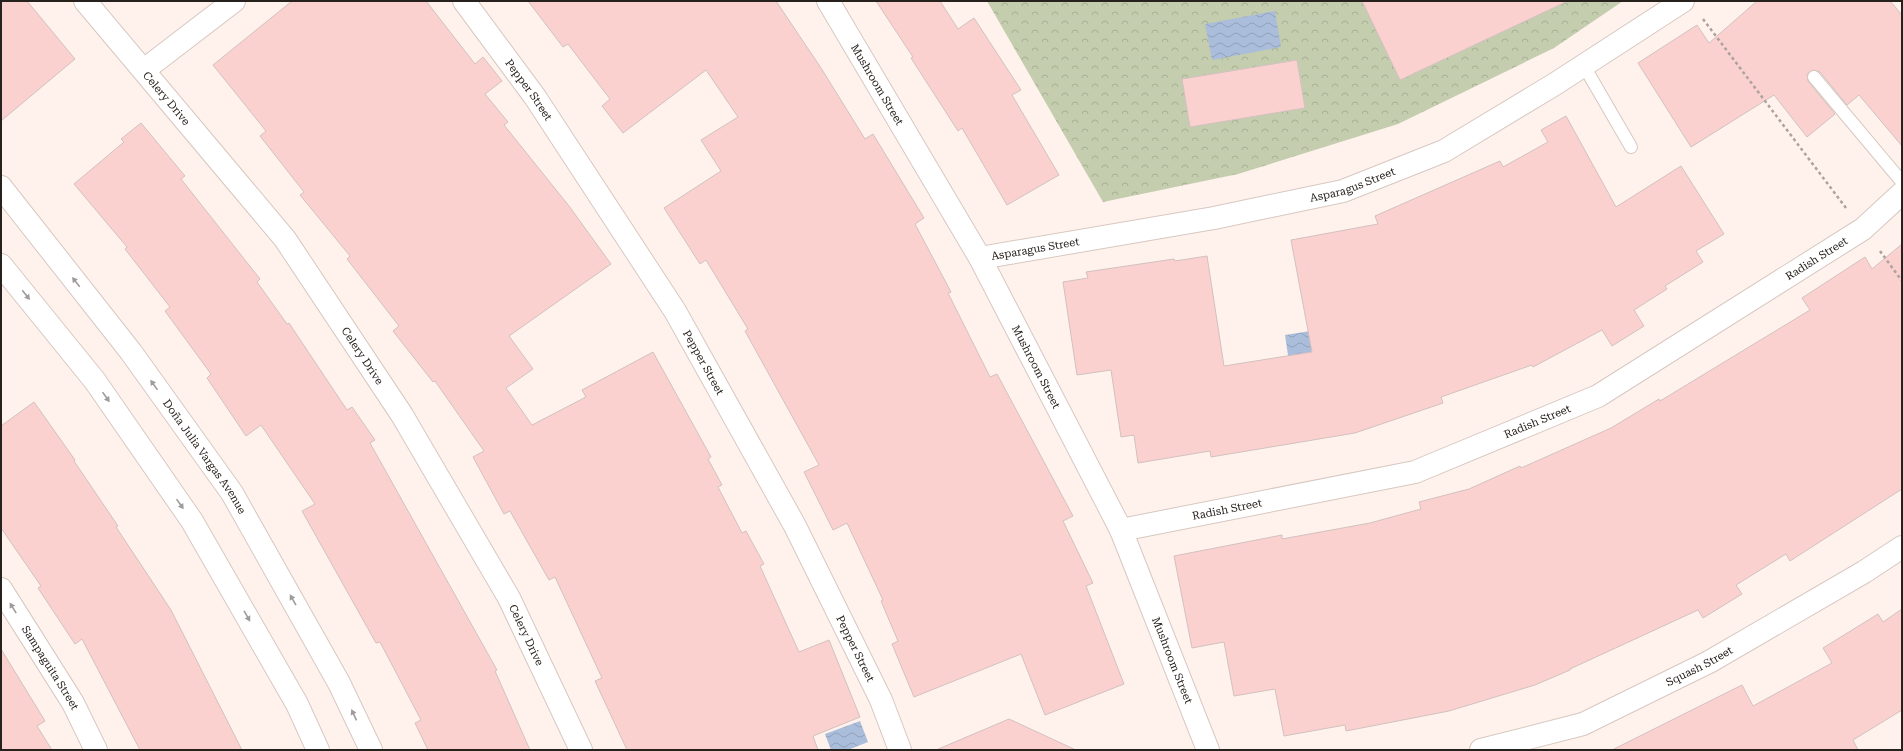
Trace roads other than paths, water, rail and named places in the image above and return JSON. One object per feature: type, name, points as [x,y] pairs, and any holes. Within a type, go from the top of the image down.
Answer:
[{"type":"street","name":"Celery Drive","points":[[85,1],[285,239],[402,415],[509,598],[581,750]]},
{"type":"street","points":[[144,70],[234,1]]},
{"type":"street","name":"Pepper Street","points":[[464,1],[535,97],[675,311],[795,526],[881,700],[900,750]]},
{"type":"street","name":"Mushroom Street","points":[[828,1],[980,258],[1121,530],[1208,750]]},
{"type":"street","name":"Asparagus Street","points":[[980,258],[1214,218],[1343,192],[1444,151],[1584,66],[1691,7]]},
{"type":"street","name":"Doña Julia Vargas Avenue","points":[[1,187],[131,352],[232,493],[340,683],[371,750]]},
{"type":"street","name":"Radish Street","points":[[1121,530],[1415,472],[1598,396],[1863,229],[1902,193]]},
{"type":"street","points":[[1,265],[95,381],[192,521],[297,704],[318,750]]},
{"type":"street","name":"Squash Street","points":[[1481,750],[1583,724],[1709,662],[1864,572],[1902,547]]},
{"type":"street","name":"Sampaguita Street","points":[[1,589],[73,703],[96,750]]},
{"type":"lane","points":[[1584,66],[1631,147]]},
{"type":"lane","points":[[1814,77],[1902,182]]},
{"type":"water","points":[[1275,11],[1281,47],[1212,60],[1205,24]]},
{"type":"water","points":[[1349,325],[1354,352],[1289,362],[1285,335]]},
{"type":"water","points":[[860,721],[868,742],[848,750],[831,750],[825,734]]}]
